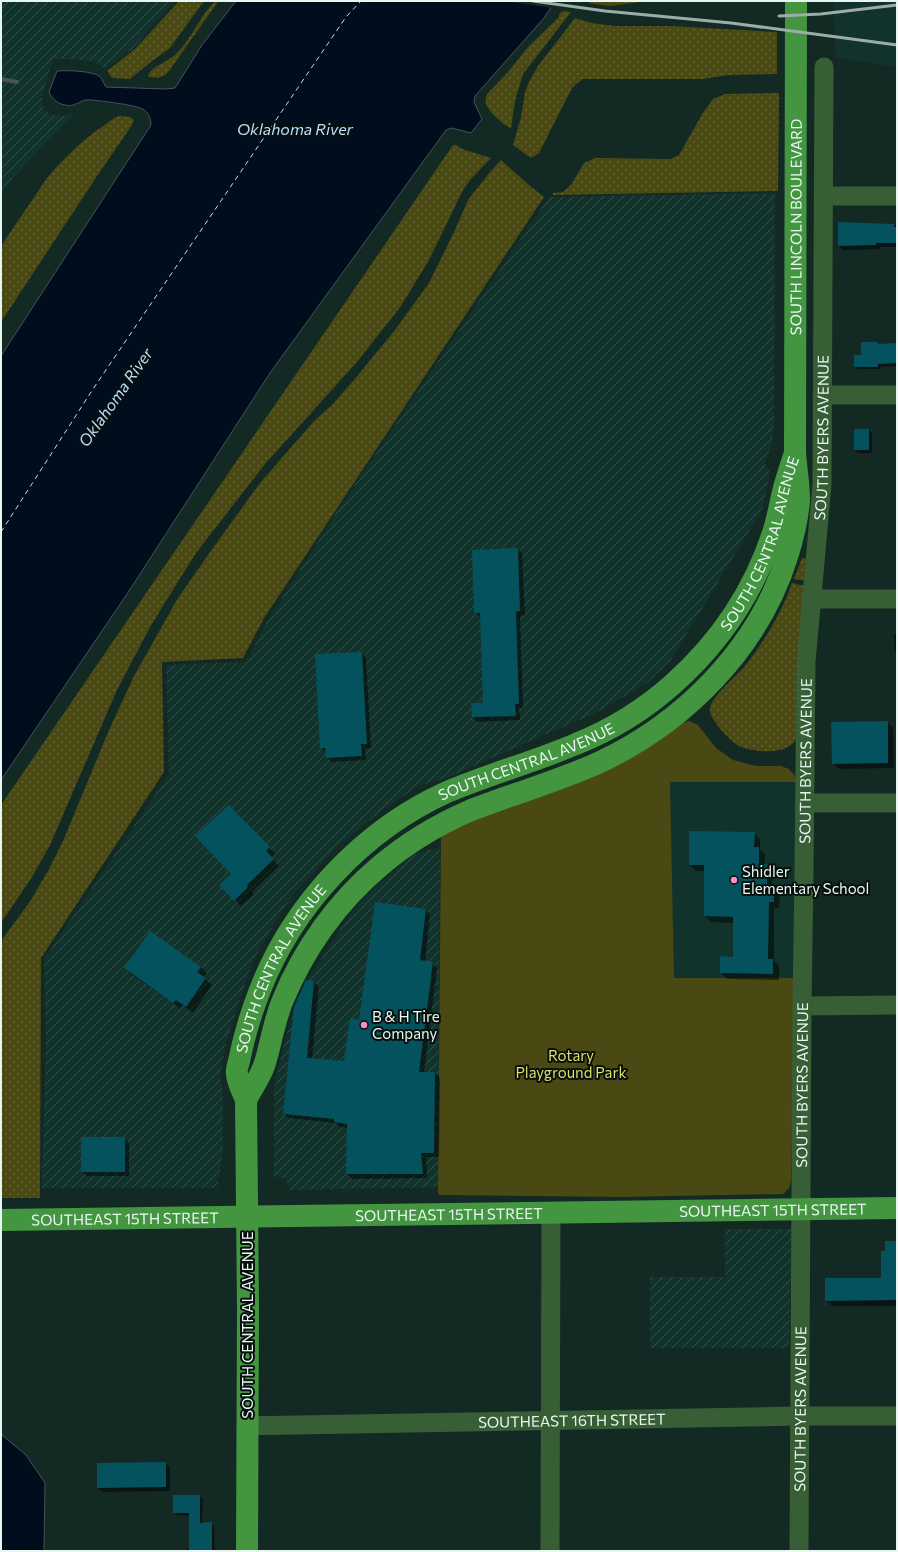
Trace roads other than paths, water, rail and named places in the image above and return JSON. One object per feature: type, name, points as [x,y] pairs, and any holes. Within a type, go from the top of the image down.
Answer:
[{"type":"main road","name":"SOUTH LINCOLN BOULEVARD","points":[[795,453],[796,1]]},
{"type":"main road","name":"SOUTH CENTRAL AVENUE","points":[[247,1551],[246,1100],[237,1074],[246,1029],[253,1007],[271,964],[293,925],[336,871],[371,840],[407,814],[427,802],[469,783],[562,750],[598,734],[637,711],[690,668],[719,635],[745,595],[765,554],[773,532],[783,490],[795,453]]},
{"type":"main road","name":"SOUTHEAST 15TH STREET","points":[[1,1220],[897,1208]]},
{"type":"street","name":"SOUTH BYERS AVENUE","points":[[799,1551],[800,1209],[806,662],[822,484],[824,67]]},
{"type":"street","points":[[824,196],[897,196]]},
{"type":"street","points":[[822,396],[897,395]]},
{"type":"street","points":[[811,599],[897,599]]},
{"type":"street","points":[[805,803],[897,803]]},
{"type":"street","points":[[802,1006],[897,1005]]},
{"type":"street","points":[[550,1551],[551,1213]]},
{"type":"street","name":"SOUTHEAST 16TH STREET","points":[[247,1426],[799,1416],[897,1416]]},
{"type":"water","name":"Oklahoma River","points":[[236,1],[555,1],[544,18],[475,96],[474,102],[482,119],[471,133],[452,128],[446,130],[270,373],[129,591],[1,780],[1,356],[151,125],[147,112],[136,107],[112,102],[89,100],[70,105],[62,104],[57,102],[49,92],[57,71],[79,71],[96,74],[101,78],[106,87],[175,88],[202,45]]},
{"type":"water","points":[[1,1434],[26,1455],[45,1483],[44,1551],[1,1551]]},
{"type":"waterway","points":[[1,79],[17,82]]},
{"type":"railway","points":[[533,1],[605,11],[731,23],[897,45]]},
{"type":"railway","points":[[779,16],[821,14],[897,5]]},
{"type":"place","name":"Shidler Elementary School","points":[[734,880]]},
{"type":"place","name":"B & H Tire Company","points":[[364,1025]]},
{"type":"park label","name":"Rotary Playground Park","points":[[571,1064]]}]
